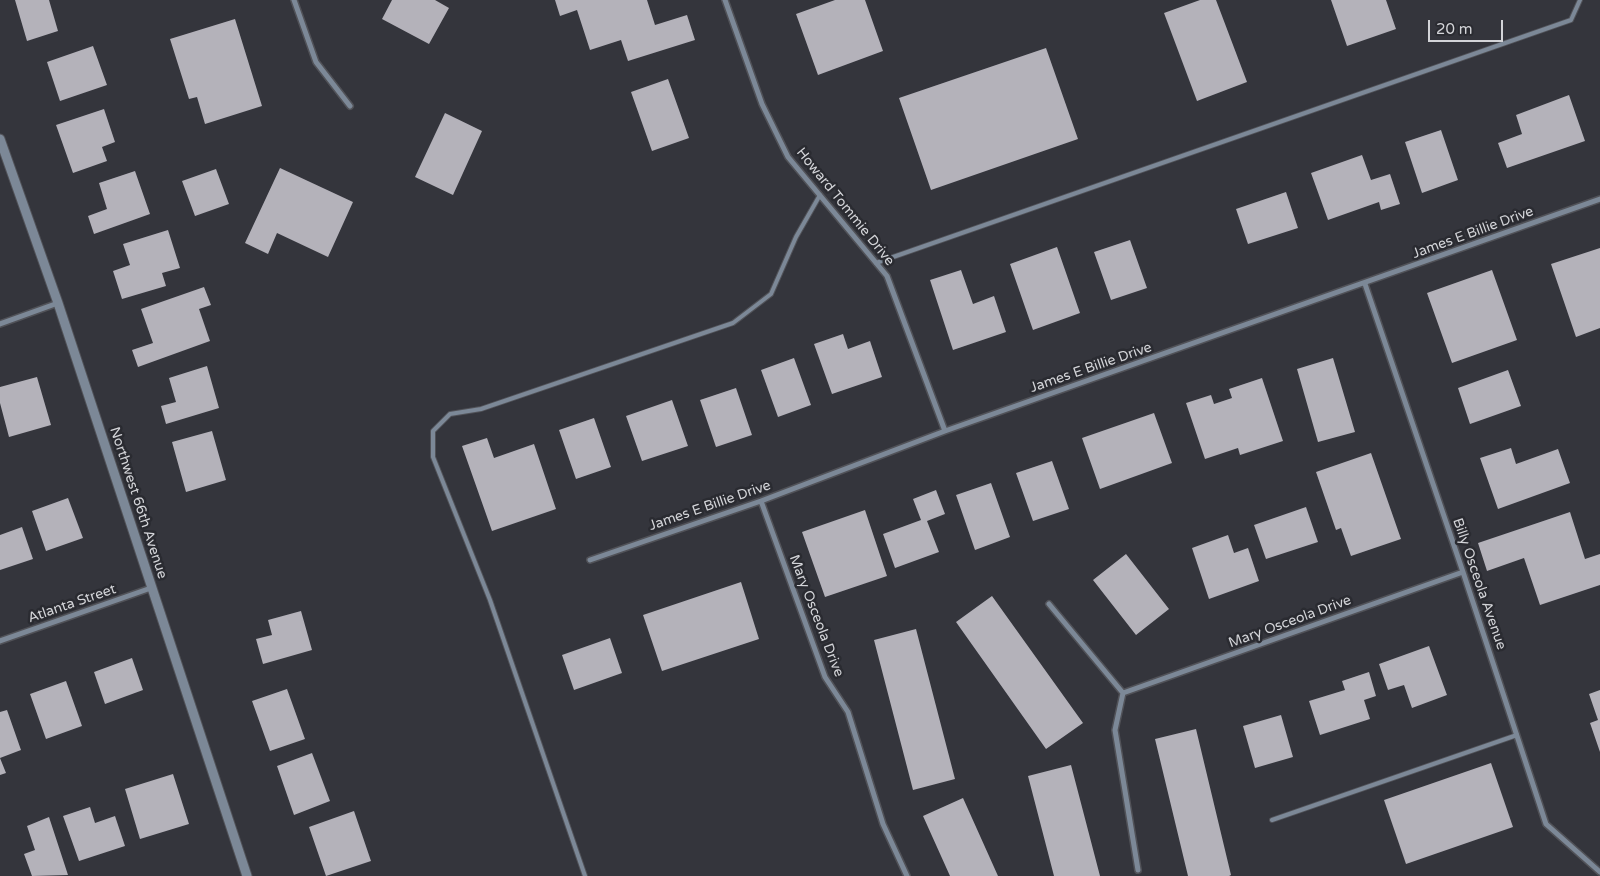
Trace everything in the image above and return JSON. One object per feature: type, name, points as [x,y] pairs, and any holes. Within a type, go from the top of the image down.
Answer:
[{"type":"street","points":[[294,0],[316,62],[350,106]]},
{"type":"street","name":"Howard Tommie Drive","points":[[725,0],[762,104],[788,157],[887,276],[945,430]]},
{"type":"street","name":"Northwest 66th Avenue","points":[[0,139],[58,303],[246,876]]},
{"type":"street","name":"James E Billie Drive","points":[[590,560],[761,501],[945,430],[1365,284],[1600,199]]},
{"type":"street","name":"Billy Osceola Avenue","points":[[1365,284],[1546,824],[1600,872]]},
{"type":"street","points":[[0,324],[58,303]]},
{"type":"street","name":"Mary Osceola Drive","points":[[761,501],[825,677],[848,712],[884,824],[907,876]]},
{"type":"street","name":"Mary Osceola Drive","points":[[1123,693],[1463,572]]},
{"type":"street","name":"Atlanta Street","points":[[0,641],[151,588]]},
{"type":"street","points":[[1049,604],[1123,693],[1115,730],[1138,870]]},
{"type":"lane","points":[[876,263],[1571,20],[1580,0]]},
{"type":"lane","points":[[586,876],[490,600],[433,457],[433,430],[450,414],[481,409],[733,323],[771,294],[796,237],[820,195]]},
{"type":"lane","points":[[1272,820],[1517,735]]},
{"type":"building","points":[[15,0],[49,0],[58,31],[27,41]]},
{"type":"building","points":[[392,0],[435,0],[449,8],[429,44],[382,19]]},
{"type":"building","points":[[555,0],[647,0],[655,25],[687,15],[695,40],[628,61],[621,40],[590,50],[577,10],[560,16]]},
{"type":"building","points":[[835,0],[865,0],[883,51],[818,75],[796,14]]},
{"type":"building","points":[[1200,0],[1216,0],[1247,82],[1197,101],[1164,13]]},
{"type":"building","points":[[1331,0],[1386,0],[1396,29],[1347,46]]},
{"type":"building","points":[[235,19],[262,106],[205,124],[197,97],[189,99],[170,39]]},
{"type":"building","points":[[93,46],[107,85],[60,101],[47,62]]},
{"type":"building","points":[[1046,48],[1078,139],[931,190],[899,98]]},
{"type":"building","points":[[668,79],[689,138],[652,151],[631,92]]},
{"type":"building","points":[[1569,95],[1585,141],[1507,168],[1498,143],[1522,134],[1516,115]]},
{"type":"building","points":[[104,109],[115,142],[102,147],[107,161],[73,173],[56,125]]},
{"type":"building","points":[[445,113],[482,131],[453,195],[415,177]]},
{"type":"building","points":[[1441,130],[1458,180],[1422,193],[1405,142]]},
{"type":"building","points":[[1362,155],[1371,180],[1390,174],[1400,204],[1381,210],[1379,202],[1328,220],[1311,173]]},
{"type":"building","points":[[280,168],[353,202],[328,257],[277,233],[268,254],[245,243]]},
{"type":"building","points":[[216,169],[229,204],[195,216],[182,181]]},
{"type":"building","points":[[135,171],[150,214],[94,234],[88,216],[107,209],[99,183]]},
{"type":"building","points":[[1286,192],[1298,228],[1248,244],[1236,209]]},
{"type":"building","points":[[168,230],[180,268],[162,273],[166,286],[122,299],[113,271],[130,265],[123,244]]},
{"type":"building","points":[[1130,240],[1147,288],[1111,300],[1094,252]]},
{"type":"building","points":[[1057,247],[1080,313],[1033,330],[1010,264]]},
{"type":"building","points":[[1600,248],[1600,328],[1576,337],[1551,264]]},
{"type":"building","points":[[961,270],[973,304],[994,296],[1006,332],[953,350],[930,280]]},
{"type":"building","points":[[1492,270],[1517,340],[1452,363],[1427,293]]},
{"type":"building","points":[[204,287],[211,305],[199,309],[210,341],[138,367],[132,350],[153,343],[141,309]]},
{"type":"building","points":[[843,334],[848,349],[870,341],[882,377],[832,394],[814,344]]},
{"type":"building","points":[[794,358],[811,405],[778,417],[761,370]]},
{"type":"building","points":[[1333,358],[1355,432],[1318,442],[1297,369]]},
{"type":"building","points":[[207,366],[219,408],[166,424],[161,406],[176,402],[169,378]]},
{"type":"building","points":[[1508,370],[1521,406],[1470,424],[1458,388]]},
{"type":"building","points":[[37,377],[51,425],[9,437],[0,403],[0,387]]},
{"type":"building","points":[[1262,378],[1283,441],[1240,455],[1238,448],[1205,459],[1186,403],[1211,395],[1214,404],[1232,398],[1229,389]]},
{"type":"building","points":[[736,388],[752,435],[716,447],[700,400]]},
{"type":"building","points":[[672,400],[688,446],[642,461],[626,416]]},
{"type":"building","points":[[1154,413],[1172,463],[1100,489],[1082,438]]},
{"type":"building","points":[[594,418],[611,467],[576,479],[559,430]]},
{"type":"building","points":[[212,431],[226,480],[186,492],[172,442]]},
{"type":"building","points":[[487,438],[494,458],[534,444],[556,509],[492,531],[462,446]]},
{"type":"building","points":[[1511,448],[1516,464],[1558,449],[1570,483],[1498,509],[1480,458]]},
{"type":"building","points":[[1371,453],[1401,539],[1351,556],[1341,528],[1336,530],[1316,472]]},
{"type":"building","points":[[1052,461],[1069,509],[1033,521],[1016,473]]},
{"type":"building","points":[[991,483],[1010,537],[975,550],[956,495]]},
{"type":"building","points":[[936,490],[945,514],[927,521],[939,552],[895,568],[883,534],[921,520],[913,499]]},
{"type":"building","points":[[68,498],[83,538],[46,551],[32,511]]},
{"type":"building","points":[[1306,507],[1318,542],[1266,559],[1254,525]]},
{"type":"building","points":[[865,510],[887,576],[825,597],[802,532]]},
{"type":"building","points":[[1570,512],[1585,559],[1600,554],[1600,585],[1540,605],[1524,558],[1487,571],[1478,543]]},
{"type":"building","points":[[22,527],[33,559],[0,570],[0,535]]},
{"type":"building","points":[[1228,535],[1234,553],[1248,548],[1259,581],[1209,599],[1192,548]]},
{"type":"building","points":[[1126,554],[1169,609],[1136,635],[1093,580]]},
{"type":"building","points":[[741,582],[759,639],[662,671],[643,615]]},
{"type":"building","points":[[992,596],[1083,723],[1046,749],[956,622]]},
{"type":"building","points":[[301,611],[312,650],[263,664],[256,639],[272,635],[268,620]]},
{"type":"building","points":[[916,629],[955,779],[913,790],[874,640]]},
{"type":"building","points":[[610,638],[622,673],[574,690],[562,655]]},
{"type":"building","points":[[1429,646],[1447,695],[1412,708],[1404,685],[1388,690],[1379,664]]},
{"type":"building","points":[[132,658],[143,690],[105,704],[94,672]]},
{"type":"building","points":[[1369,672],[1376,696],[1364,700],[1370,719],[1320,735],[1309,701],[1345,690],[1342,681]]},
{"type":"building","points":[[66,681],[82,726],[46,739],[30,694]]},
{"type":"building","points":[[287,689],[305,739],[270,751],[252,701]]},
{"type":"building","points":[[1600,690],[1600,752],[1590,723],[1598,720],[1589,694]]},
{"type":"building","points":[[7,710],[21,750],[0,758],[0,712]]},
{"type":"building","points":[[1281,715],[1293,757],[1255,768],[1243,726]]},
{"type":"building","points":[[1196,729],[1231,875],[1229,876],[1188,876],[1155,739]]},
{"type":"building","points":[[312,753],[330,801],[294,815],[277,766]]},
{"type":"building","points":[[0,758],[6,773],[0,775]]},
{"type":"building","points":[[1491,763],[1513,827],[1406,864],[1384,800]]},
{"type":"building","points":[[1071,765],[1100,876],[1054,876],[1028,776]]},
{"type":"building","points":[[173,774],[189,824],[140,839],[125,789]]},
{"type":"building","points":[[963,798],[998,876],[950,876],[923,816]]},
{"type":"building","points":[[90,807],[95,823],[115,816],[125,846],[79,861],[63,816]]},
{"type":"building","points":[[354,811],[371,861],[326,876],[309,827]]},
{"type":"building","points":[[49,817],[68,875],[32,876],[24,854],[35,850],[27,826]]}]
